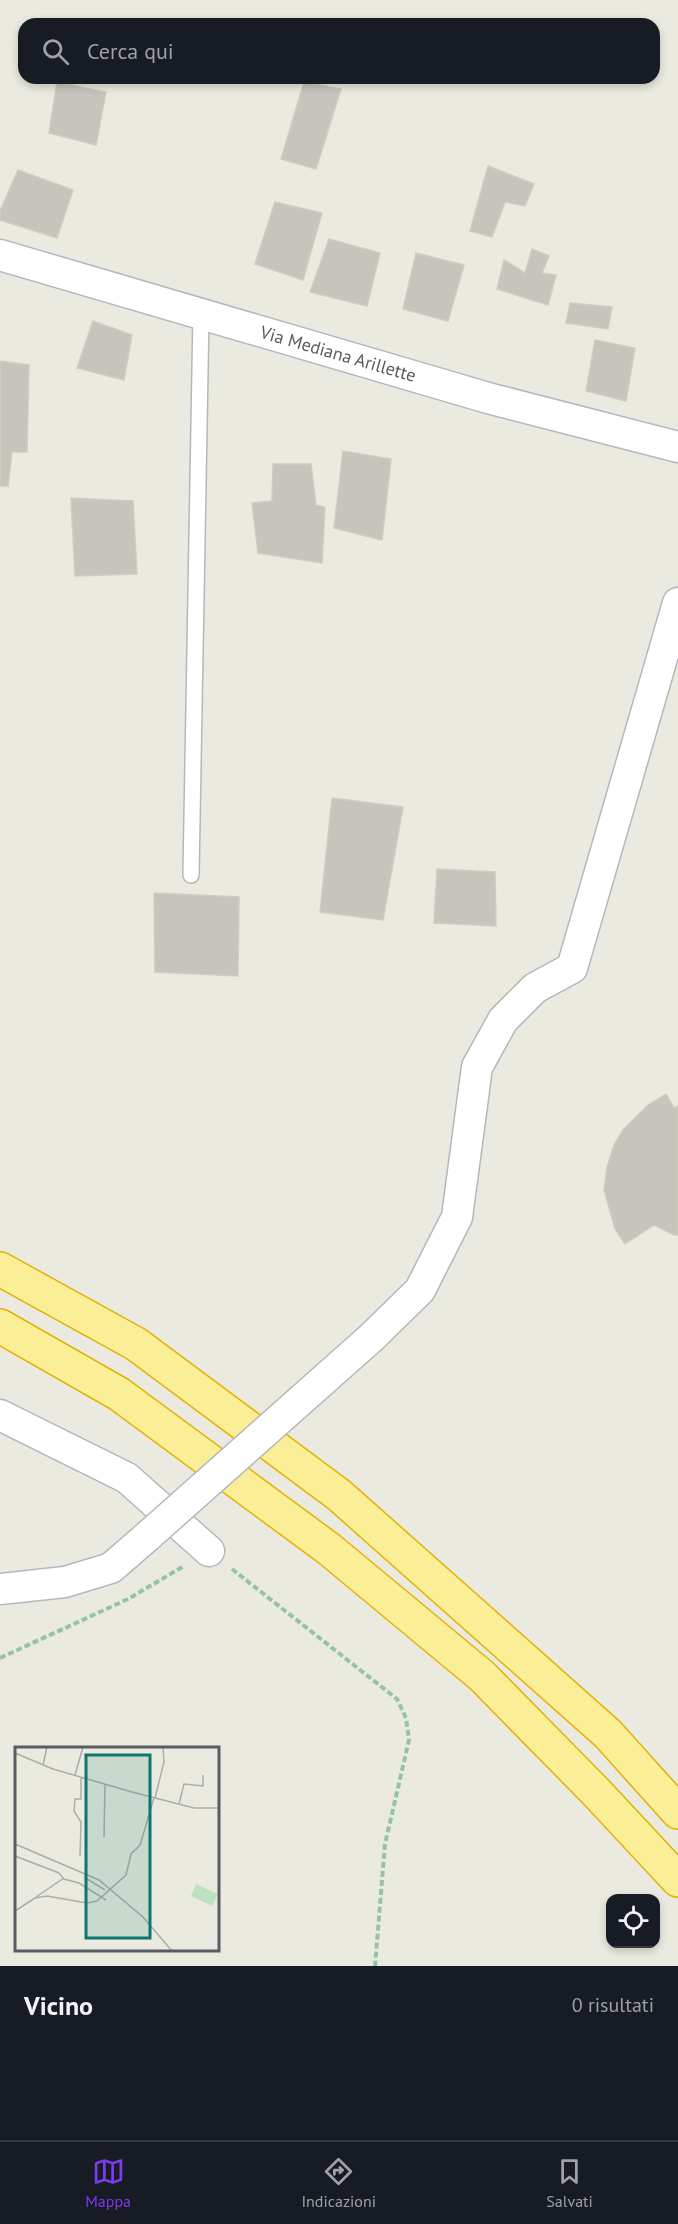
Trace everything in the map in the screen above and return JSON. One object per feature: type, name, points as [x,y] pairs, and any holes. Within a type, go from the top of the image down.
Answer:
[{"type":"highway","points":[[0,1269],[136,1344],[339,1495],[608,1734],[678,1812]]},
{"type":"highway","points":[[0,1326],[119,1394],[329,1549],[482,1676],[596,1792],[678,1880]]},
{"type":"street","name":"Via Mediana Arillette","points":[[0,255],[488,398],[678,447]]},
{"type":"street","points":[[0,1589],[65,1582],[111,1568],[372,1337],[420,1290],[457,1217],[477,1067],[503,1020],[535,988],[572,968],[678,603]]},
{"type":"street","points":[[0,1415],[127,1478],[209,1551]]},
{"type":"lane","points":[[191,875],[201,314]]},
{"type":"path","points":[[0,1658],[128,1599],[209,1551],[397,1699],[406,1719],[409,1740],[385,1844],[375,1966]]},
{"type":"building","points":[[57,84],[106,92],[96,145],[49,133]]},
{"type":"building","points":[[303,84],[341,89],[316,169],[281,159]]},
{"type":"building","points":[[488,166],[534,184],[525,206],[505,202],[492,237],[470,231]]},
{"type":"building","points":[[18,170],[73,190],[57,238],[0,220],[0,211]]},
{"type":"building","points":[[275,202],[322,213],[303,280],[255,264]]},
{"type":"building","points":[[329,239],[380,253],[367,306],[310,292]]},
{"type":"building","points":[[532,249],[549,256],[542,273],[556,275],[548,305],[497,289],[504,260],[525,273]]},
{"type":"building","points":[[416,253],[464,265],[448,321],[403,309]]},
{"type":"building","points":[[570,303],[612,307],[608,329],[566,323]]},
{"type":"building","points":[[93,321],[132,335],[124,380],[77,368]]},
{"type":"building","points":[[595,340],[635,348],[626,401],[586,391]]},
{"type":"building","points":[[0,361],[29,365],[27,452],[12,452],[8,486],[0,486]]},
{"type":"building","points":[[343,451],[391,459],[382,540],[334,528]]},
{"type":"building","points":[[273,464],[311,464],[316,505],[325,507],[322,563],[258,553],[252,503],[272,501]]},
{"type":"building","points":[[71,498],[133,501],[137,574],[75,576]]},
{"type":"building","points":[[332,798],[403,807],[383,920],[320,912]]},
{"type":"building","points":[[437,869],[495,872],[496,926],[434,923]]},
{"type":"building","points":[[154,893],[239,897],[238,976],[155,972]]},
{"type":"building","points":[[666,1094],[674,1108],[678,1106],[678,1235],[654,1225],[625,1244],[615,1229],[604,1190],[607,1167],[614,1145],[623,1130],[648,1105]]}]
